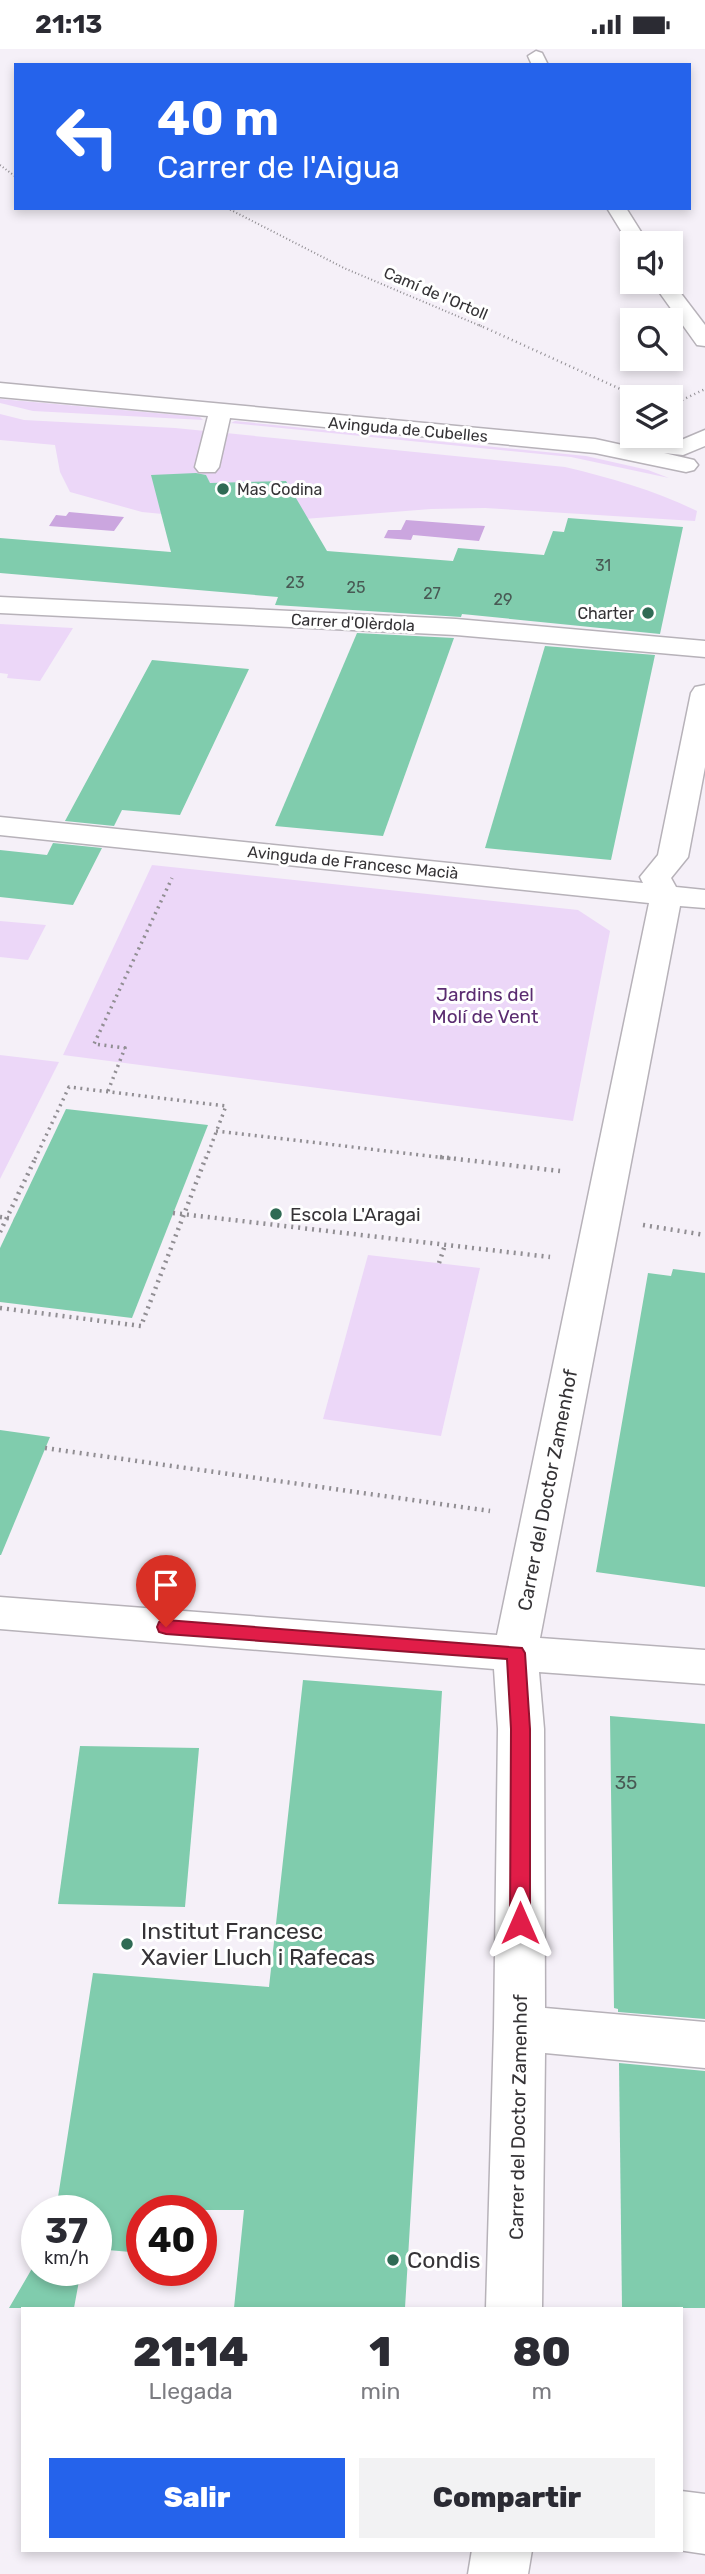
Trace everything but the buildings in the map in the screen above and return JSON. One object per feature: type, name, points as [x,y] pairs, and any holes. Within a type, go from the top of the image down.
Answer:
[{"type":"street","points":[[617,210],[630,231]]},
{"type":"street","points":[[671,294],[705,340]]},
{"type":"street","name":"Avinguda de Cubelles","points":[[0,390],[595,446],[691,463]]},
{"type":"street","points":[[206,467],[221,411]]},
{"type":"street","points":[[691,463],[705,437]]},
{"type":"street","name":"Carrer d'Olèrdola","points":[[0,605],[456,627],[705,649]]},
{"type":"street","name":"Carrer del Doctor Zamenhof","points":[[514,2307],[520,2028],[521,1729],[515,1653],[666,895],[655,877],[673,857],[705,693]]},
{"type":"street","name":"Avinguda de Francesc Macià","points":[[13,835],[705,899]]},
{"type":"street","points":[[0,1613],[359,1643],[421,1644],[705,1667]]},
{"type":"street","points":[[520,2028],[705,2045]]},
{"type":"street","points":[[683,2521],[705,2524]]},
{"type":"street","points":[[498,2574],[502,2552]]},
{"type":"path","name":"Camí de l'Ortoll","points":[[230,210],[344,268],[426,301],[620,389]]},
{"type":"path","points":[[683,400],[705,389]]},
{"type":"path","points":[[108,1091],[125,1048],[94,1044],[172,876]]},
{"type":"path","points":[[0,1232],[3,1218],[69,1087],[226,1106],[141,1326],[0,1308]]},
{"type":"path","points":[[216,1131],[560,1171]]},
{"type":"path","points":[[173,1213],[555,1258]]},
{"type":"path","points":[[3,1218],[14,1219]]},
{"type":"path","points":[[639,1224],[705,1235]]},
{"type":"path","points":[[439,1263],[445,1245]]},
{"type":"path","points":[[45,1448],[490,1511]]},
{"type":"green space","points":[[0,399],[200,417],[203,420],[33,411],[0,403]]},
{"type":"green space","points":[[0,414],[24,420],[175,428],[565,467],[632,485],[697,511],[695,521],[485,508],[431,509],[304,519],[213,519],[142,512],[70,492],[60,472],[55,445],[0,440]]},
{"type":"green space","points":[[235,421],[586,456],[648,470],[669,478],[571,457],[231,423]]},
{"type":"green space","points":[[0,624],[73,628],[40,681],[7,678],[8,674],[0,673]]},
{"type":"green space","name":"Jardins del Molí de Vent","points":[[152,865],[578,910],[610,931],[573,1121],[63,1055]]},
{"type":"green space","points":[[0,921],[46,925],[28,960],[0,957]]},
{"type":"green space","points":[[0,1055],[59,1062],[0,1179]]},
{"type":"green space","points":[[368,1255],[480,1268],[441,1436],[323,1419]]},
{"type":"shaded area","points":[[69,512],[124,517],[114,531],[49,526],[56,515],[66,516]]},
{"type":"shaded area","points":[[406,520],[485,526],[479,541],[413,535],[411,540],[384,538],[388,530],[401,530]]},
{"type":"place","name":"Mas Codina","points":[[223,489]]},
{"type":"place","name":"Charter","points":[[648,613]]},
{"type":"place","name":"Escola L'Aragai","points":[[276,1214]]},
{"type":"place","name":"Institut Francesc Xavier Lluch i Rafecas","points":[[127,1944]]},
{"type":"place","name":"Condis","points":[[393,2260]]},
{"type":"route","points":[[166,1627],[515,1653],[521,1729],[520,1923]]}]
